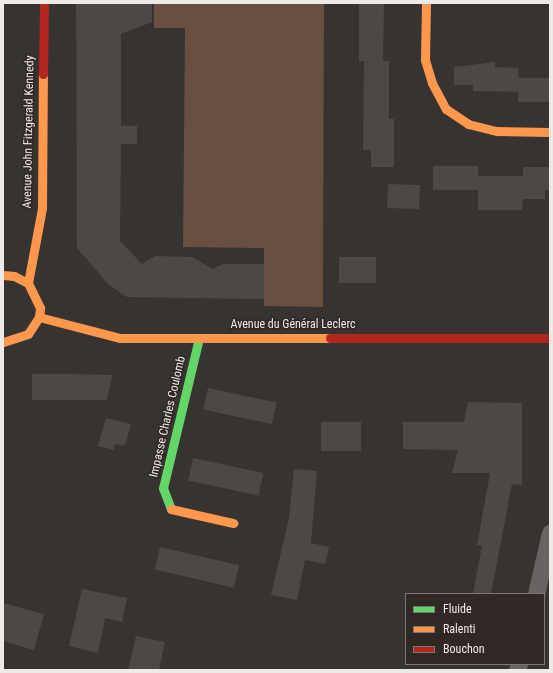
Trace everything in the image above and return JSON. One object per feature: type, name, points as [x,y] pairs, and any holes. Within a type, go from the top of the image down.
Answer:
[{"type":"street","name":"Avenue John Fitzgerald Kennedy","points":[[28,283],[42,208],[44,3]]},
{"type":"street","points":[[426,3],[425,60],[432,83],[446,109],[468,124],[497,131],[550,132]]},
{"type":"street","points":[[3,275],[14,276],[28,283],[38,299],[39,317],[28,334],[20,340],[3,342]]},
{"type":"street","name":"Avenue du Général Leclerc","points":[[39,317],[120,338],[550,338]]},
{"type":"street","name":"Impasse Charles Coulomb","points":[[199,338],[163,488],[171,510],[233,523]]},
{"type":"street","points":[[536,593],[550,533]]},
{"type":"shaded area","points":[[154,3],[324,3],[323,307],[264,306],[264,248],[183,247],[185,28],[154,28]]},
{"type":"building","points":[[76,3],[152,3],[152,22],[121,34],[121,126],[137,126],[137,144],[121,144],[120,241],[142,264],[155,256],[192,257],[213,269],[223,264],[264,264],[264,299],[127,297],[109,285],[77,248]]},
{"type":"building","points":[[359,3],[384,3],[383,61],[389,61],[389,119],[394,119],[394,167],[371,167],[371,150],[363,150],[364,61],[359,61]]},
{"type":"building","points":[[495,62],[495,67],[518,68],[519,82],[519,78],[550,78],[550,102],[518,102],[518,92],[473,91],[473,85],[454,85],[454,67]]},
{"type":"building","points":[[433,166],[478,166],[478,176],[523,176],[523,167],[550,167],[550,190],[545,190],[545,199],[523,199],[522,210],[478,210],[478,190],[433,190]]},
{"type":"building","points":[[388,184],[420,185],[419,209],[387,208]]},
{"type":"building","points":[[339,257],[376,257],[376,283],[339,283]]},
{"type":"building","points":[[32,374],[112,375],[107,400],[32,400]]},
{"type":"building","points":[[208,388],[276,403],[272,424],[203,410]]},
{"type":"building","points":[[468,402],[522,403],[522,485],[512,484],[491,593],[473,593],[482,546],[477,545],[490,473],[452,473],[458,450],[403,449],[403,422],[464,422]]},
{"type":"building","points":[[106,418],[131,424],[125,446],[115,444],[114,450],[98,446]]},
{"type":"building","points":[[321,422],[361,422],[361,451],[321,451]]},
{"type":"building","points":[[193,458],[263,473],[259,495],[188,480]]},
{"type":"building","points":[[294,469],[317,471],[311,543],[329,547],[325,564],[305,560],[297,600],[271,595],[289,518]]},
{"type":"building","points":[[160,547],[239,565],[234,588],[155,569]]},
{"type":"building","points":[[82,589],[127,598],[122,622],[105,618],[98,653],[69,646]]},
{"type":"building","points":[[3,603],[44,614],[34,650],[3,641]]},
{"type":"building","points":[[136,636],[165,642],[159,670],[128,670]]},
{"type":"traffic: fast","points":[[171,509],[163,488],[199,338]]},
{"type":"traffic: slow","points":[[426,3],[425,60],[432,83],[446,109],[468,124],[497,131],[550,132]]},
{"type":"traffic: slow","points":[[28,283],[42,208],[43,74]]},
{"type":"traffic: slow","points":[[3,275],[14,276],[28,283],[40,308],[39,317],[28,334],[3,342]]},
{"type":"traffic: slow","points":[[39,317],[120,338],[330,338]]},
{"type":"traffic: slow","points":[[171,509],[233,523]]},
{"type":"traffic: jam","points":[[43,74],[44,3]]},
{"type":"traffic: jam","points":[[330,338],[550,338]]}]
